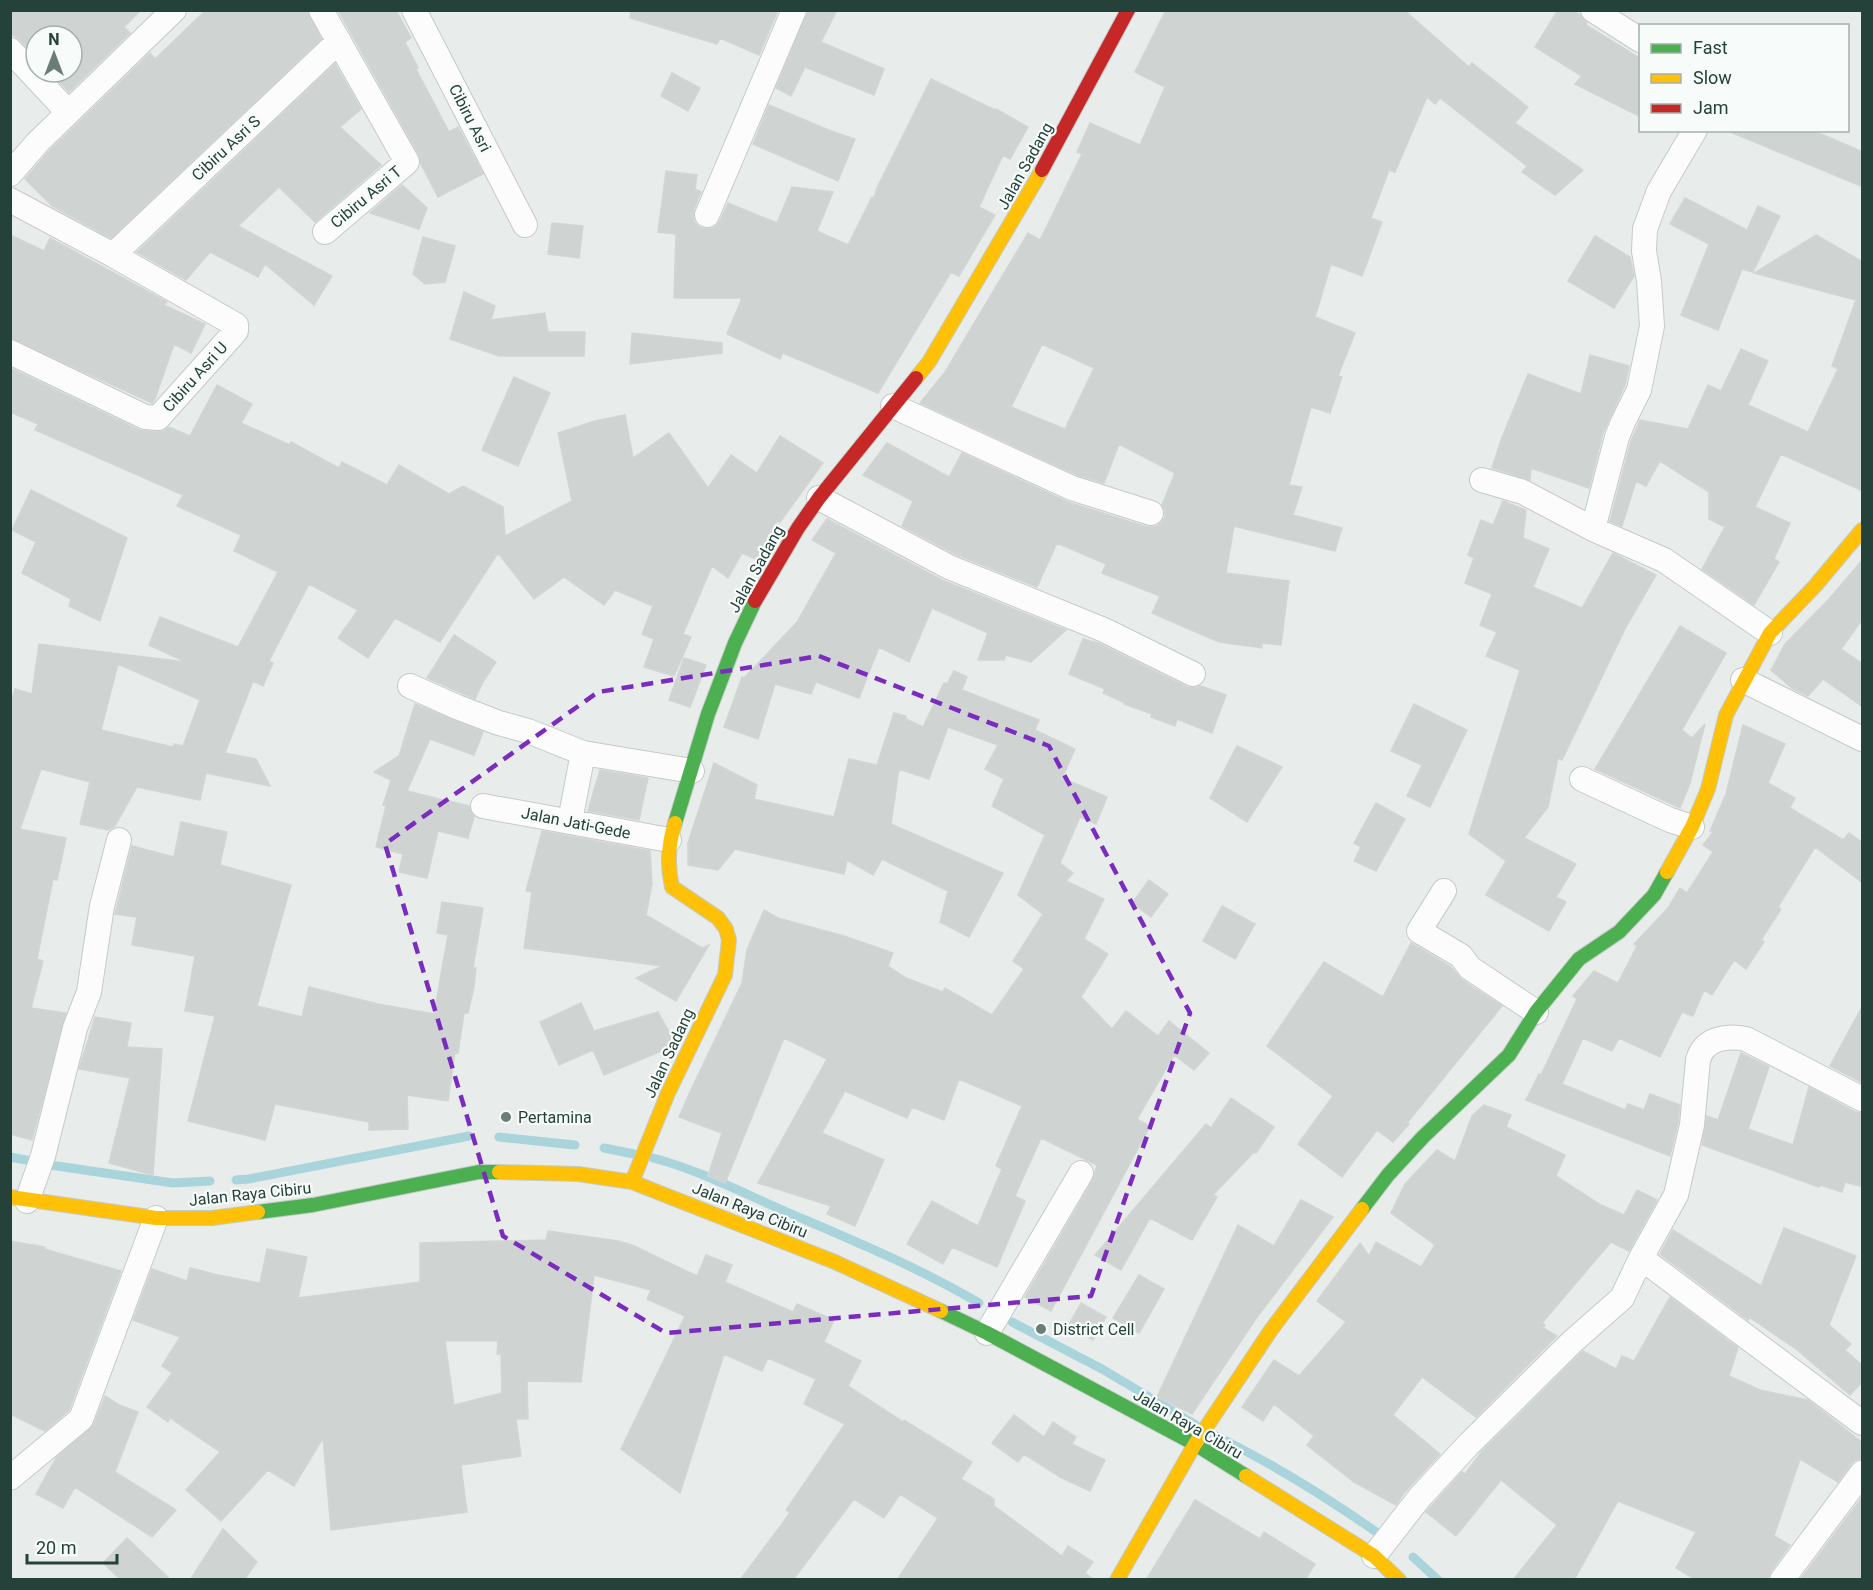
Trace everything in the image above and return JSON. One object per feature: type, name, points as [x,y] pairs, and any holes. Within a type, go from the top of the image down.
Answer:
[{"type":"main road","name":"Jalan Sadang","points":[[632,1182],[668,1093],[725,975],[729,940],[726,929],[718,918],[672,887],[669,874],[669,840],[706,720],[740,633],[755,601],[798,528],[819,498],[929,362],[1018,214],[1128,10]]},
{"type":"main road","points":[[1118,1580],[1195,1444],[1271,1330],[1388,1175],[1423,1137],[1509,1055],[1536,1012],[1579,959],[1619,932],[1654,895],[1692,827],[1708,789],[1726,715],[1743,680],[1770,633],[1815,586],[1863,530]]},
{"type":"main road","name":"Jalan Raya Cibiru","points":[[19,1199],[156,1218],[212,1218],[313,1204],[479,1172],[578,1174],[632,1182],[835,1262],[987,1333],[1195,1444],[1374,1556],[1399,1580]]},
{"type":"street","points":[[10,174],[68,112],[174,10]]},
{"type":"street","points":[[321,10],[339,40]]},
{"type":"street","name":"Cibiru Asri","points":[[414,10],[525,225]]},
{"type":"street","points":[[707,215],[794,10]]},
{"type":"street","points":[[1593,10],[1639,39]]},
{"type":"street","name":"Cibiru Asri T","points":[[324,232],[407,162],[339,40]]},
{"type":"street","name":"Cibiru Asri S","points":[[112,255],[339,40]]},
{"type":"street","points":[[10,50],[68,112]]},
{"type":"street","points":[[1593,529],[1617,438],[1639,390],[1652,326],[1644,251],[1645,229],[1659,191],[1694,132]]},
{"type":"street","name":"Cibiru Asri U","points":[[10,200],[236,325],[236,331],[158,418],[145,417],[10,352]]},
{"type":"street","points":[[893,406],[1072,488],[1150,513]]},
{"type":"street","points":[[1482,480],[1523,492],[1593,529],[1664,560],[1770,633]]},
{"type":"street","points":[[819,498],[948,567],[1104,630],[1193,674]]},
{"type":"street","points":[[1743,680],[1863,739]]},
{"type":"street","points":[[410,686],[457,707],[528,731],[583,753],[692,771]]},
{"type":"street","points":[[570,820],[583,753]]},
{"type":"street","points":[[1582,779],[1670,820],[1692,827]]},
{"type":"street","name":"Jalan Jati-Gede","points":[[483,806],[570,820],[669,840]]},
{"type":"street","points":[[19,1199],[43,1156],[75,1028],[89,992],[102,906],[119,840]]},
{"type":"street","points":[[1444,891],[1419,931],[1461,956],[1470,968],[1536,1012]]},
{"type":"street","points":[[1374,1556],[1420,1497],[1468,1445],[1572,1342],[1622,1298],[1676,1195],[1692,1125],[1698,1060],[1700,1054],[1714,1040],[1730,1036],[1746,1039],[1863,1099]]},
{"type":"street","points":[[987,1333],[1081,1173]]},
{"type":"street","points":[[10,1478],[81,1419],[156,1218]]},
{"type":"street","points":[[1641,1258],[1863,1423]]},
{"type":"street","points":[[1782,1580],[1863,1473]]},
{"type":"highlighted area","points":[[819,656],[1049,746],[1190,1013],[1091,1296],[666,1333],[503,1236],[385,844],[598,692]]},
{"type":"building","points":[[10,10],[141,10],[124,27],[130,33],[84,77],[84,24],[24,24],[24,44],[10,33]]},
{"type":"building","points":[[206,10],[307,10],[321,39],[111,238],[52,206],[25,179],[48,152],[150,53],[155,59]]},
{"type":"building","points":[[338,10],[396,10],[411,38],[405,42],[418,68],[416,69],[449,132],[458,127],[483,174],[438,197],[421,164],[419,155]]},
{"type":"building","points":[[631,10],[778,10],[759,55],[720,38],[717,44],[630,18]]},
{"type":"building","points":[[808,10],[837,10],[821,42],[884,69],[874,95],[805,67],[791,96],[776,88]]},
{"type":"building","points":[[1166,10],[1404,10],[1469,67],[1472,63],[1528,107],[1515,123],[1583,170],[1555,195],[1522,172],[1527,166],[1440,98],[1435,104],[1427,97],[1395,172],[1389,170],[1371,218],[1382,222],[1362,276],[1331,264],[1315,317],[1355,333],[1338,376],[1342,377],[1330,413],[1311,407],[1289,485],[1302,487],[1293,515],[1342,528],[1335,551],[1234,526],[1226,573],[1289,581],[1281,645],[1262,643],[1262,648],[1219,642],[1152,613],[1160,596],[1102,573],[1106,564],[1057,543],[1037,587],[955,554],[902,526],[913,501],[863,475],[887,443],[949,477],[962,453],[1068,502],[1147,527],[1155,527],[1161,523],[1165,517],[1162,505],[1175,473],[1119,444],[1104,483],[1077,475],[920,403],[945,372],[1028,233],[1040,240],[1082,154],[1077,152],[1090,123],[1140,145],[1165,87],[1135,72]],"holes":[[[1042,344],[1094,368],[1065,429],[1011,407]]]},
{"type":"building","points":[[1558,10],[1573,10],[1587,23],[1586,25],[1639,58],[1639,116],[1575,84],[1582,76],[1535,47]]},
{"type":"building","points":[[335,64],[361,109],[340,127],[381,165],[315,222],[279,187],[238,226],[332,276],[314,305],[265,264],[258,277],[210,252],[186,280],[137,252]]},
{"type":"building","points":[[672,73],[700,88],[688,111],[661,96]]},
{"type":"building","points":[[931,79],[996,109],[1028,127],[1010,159],[1003,155],[979,207],[995,215],[959,276],[951,272],[878,393],[783,353],[780,359],[727,334],[742,298],[674,298],[676,234],[658,232],[666,171],[697,175],[695,189],[701,192],[693,217],[695,223],[701,228],[708,229],[715,227],[720,221],[728,203],[777,223],[792,187],[833,192],[817,231],[848,245],[872,197],[874,198]]},
{"type":"building","points":[[61,84],[77,84],[69,92]]},
{"type":"building","points":[[769,105],[855,139],[838,181],[753,144]]},
{"type":"building","points":[[1730,132],[1817,132],[1863,152],[1863,187]]},
{"type":"building","points":[[402,185],[427,208],[419,229],[370,213]]},
{"type":"building","points":[[1685,198],[1747,230],[1758,206],[1780,216],[1753,272],[1742,269],[1718,330],[1681,315],[1709,244],[1670,224]]},
{"type":"building","points":[[552,223],[583,226],[579,258],[548,254]]},
{"type":"building","points":[[10,235],[44,251],[50,238],[167,302],[164,305],[205,324],[191,353],[174,344],[152,403],[10,338]]},
{"type":"building","points":[[1816,235],[1863,262],[1863,491],[1781,454],[1755,507],[1790,523],[1774,559],[1779,562],[1754,605],[1702,569],[1725,527],[1709,519],[1709,492],[1660,461],[1646,486],[1636,481],[1622,526],[1610,521],[1631,441],[1640,420],[1688,429],[1708,385],[1721,391],[1741,349],[1768,361],[1748,405],[1808,432],[1838,369],[1832,366],[1856,300],[1754,273]]},
{"type":"building","points":[[1595,236],[1630,257],[1634,276],[1614,308],[1568,281]]},
{"type":"building","points":[[423,237],[455,246],[445,282],[425,284],[413,274]]},
{"type":"building","points":[[464,292],[495,306],[491,320],[545,313],[548,332],[585,332],[584,356],[499,356],[450,339]]},
{"type":"building","points":[[632,333],[722,343],[722,353],[630,364]]},
{"type":"building","points":[[1590,355],[1629,366],[1625,385],[1603,433],[1589,488],[1531,468],[1530,480],[1492,468],[1528,374],[1581,394]]},
{"type":"building","points":[[10,368],[139,430],[157,432],[169,427],[190,436],[217,385],[252,404],[241,423],[290,445],[291,442],[339,468],[342,462],[387,485],[399,465],[449,494],[463,486],[503,507],[505,536],[572,501],[558,433],[595,421],[625,415],[633,458],[669,433],[708,488],[731,455],[757,473],[780,436],[823,463],[780,522],[777,521],[758,560],[742,553],[728,578],[712,566],[683,634],[691,637],[674,676],[644,667],[654,639],[642,634],[653,606],[615,590],[604,605],[564,577],[534,599],[498,553],[440,642],[395,618],[368,658],[338,638],[358,610],[309,584],[269,661],[273,663],[263,686],[253,681],[225,753],[256,759],[270,786],[206,773],[200,800],[137,787],[115,826],[108,830],[80,824],[90,782],[41,769],[20,829],[66,838],[57,880],[53,879],[37,959],[43,961],[31,1008],[66,1013],[32,1140],[10,1134],[10,706],[15,689],[32,694],[39,644],[186,662],[149,645],[160,617],[238,647],[278,572],[234,551],[241,535],[177,506],[183,495],[35,430],[38,424],[10,412]],"holes":[[[118,664],[200,700],[183,746],[174,744],[173,747],[101,730]]]},
{"type":"building","points":[[514,377],[550,393],[518,466],[482,450]]},
{"type":"building","points":[[31,490],[127,538],[100,621],[69,606],[71,599],[22,573],[36,542],[12,530]]},
{"type":"building","points":[[1503,501],[1526,510],[1523,538],[1549,549],[1533,587],[1582,608],[1613,553],[1656,575],[1625,629],[1562,760],[1558,758],[1548,807],[1524,838],[1576,864],[1556,897],[1566,902],[1549,931],[1486,895],[1506,861],[1469,834],[1520,670],[1486,656],[1497,632],[1480,625],[1492,594],[1465,583],[1474,558],[1468,555],[1481,520],[1493,525]]},
{"type":"building","points":[[827,519],[942,580],[1066,630],[1031,662],[1006,655],[1004,660],[978,660],[988,633],[932,608],[909,662],[879,647],[859,698],[816,682],[811,694],[775,684],[758,739],[724,727],[742,677],[744,678],[797,622],[836,553],[812,540]]},
{"type":"building","points":[[1863,559],[1862,620],[1841,649],[1863,664],[1863,707],[1823,679],[1808,696],[1792,688],[1771,670],[1785,644],[1829,599]]},
{"type":"building","points":[[1680,626],[1726,653],[1682,730],[1692,738],[1705,724],[1690,783],[1680,808],[1595,769]]},
{"type":"building","points":[[454,635],[496,662],[475,699],[427,678]]},
{"type":"building","points":[[1083,639],[1098,643],[1187,687],[1201,686],[1226,695],[1212,733],[1177,719],[1175,726],[1151,717],[1152,714],[1124,704],[1103,693],[1105,689],[1069,674]]},
{"type":"building","points":[[684,658],[706,665],[690,707],[669,700]]},
{"type":"building","points":[[954,671],[967,677],[962,690],[1039,720],[1035,730],[1075,749],[1062,778],[1107,797],[1096,824],[1080,817],[1060,863],[1073,873],[1066,881],[1104,899],[1084,939],[1108,954],[1081,997],[1112,1029],[1126,1011],[1158,1036],[1169,1021],[1209,1053],[1194,1070],[1174,1055],[1137,1119],[1150,1126],[1051,1311],[1025,1297],[1093,1180],[1097,1165],[1041,1138],[1015,1196],[1025,1201],[997,1267],[952,1247],[943,1264],[907,1244],[932,1201],[978,1226],[1002,1169],[996,1166],[1022,1106],[959,1079],[944,1120],[912,1107],[907,1118],[845,1091],[822,1133],[884,1160],[855,1226],[827,1214],[831,1206],[758,1183],[827,1059],[784,1038],[725,1183],[708,1176],[722,1133],[679,1117],[742,983],[747,950],[764,910],[778,918],[844,936],[893,953],[888,966],[906,978],[943,992],[945,988],[992,1015],[1024,969],[1013,961],[1043,914],[1018,895],[1045,835],[992,806],[1004,779],[985,769],[998,745],[948,727],[929,779],[899,769],[891,824],[1003,873],[969,937],[940,922],[948,891],[882,859],[873,875],[847,860],[844,874],[735,849],[718,870],[688,865],[688,843],[714,763],[757,785],[754,799],[834,817],[849,759],[877,765],[894,713],[906,716],[906,719],[923,727],[944,683],[947,684]]},
{"type":"building","points":[[415,704],[483,732],[474,755],[430,739],[407,791],[469,806],[474,817],[468,838],[438,831],[427,878],[399,872],[403,854],[376,847],[386,806],[383,805],[391,780],[374,772],[399,756]]},
{"type":"building","points":[[1414,704],[1467,730],[1430,807],[1407,796],[1422,765],[1391,751]]},
{"type":"building","points":[[1743,725],[1785,744],[1768,783],[1795,798],[1790,808],[1843,840],[1849,833],[1863,843],[1863,883],[1815,847],[1778,907],[1781,909],[1761,940],[1764,942],[1746,969],[1734,960],[1712,995],[1704,990],[1693,1016],[1682,1012],[1660,1057],[1619,1038],[1612,1051],[1583,1038],[1562,1084],[1625,1110],[1628,1104],[1644,1110],[1650,1094],[1680,1105],[1670,1156],[1526,1100],[1539,1074],[1541,1075],[1577,999],[1573,996],[1594,971],[1618,983],[1637,946],[1634,944],[1668,908],[1680,888],[1687,893],[1713,852],[1703,845],[1713,832],[1710,831],[1726,794]]},
{"type":"building","points":[[1237,746],[1282,767],[1247,822],[1210,798]]},
{"type":"building","points":[[600,770],[648,778],[639,820],[588,811]]},
{"type":"building","points":[[1376,803],[1405,819],[1376,871],[1354,861],[1361,847],[1354,843]]},
{"type":"building","points":[[181,822],[227,832],[220,865],[291,885],[257,1006],[302,1017],[309,987],[378,1004],[434,1014],[448,935],[437,933],[442,902],[483,908],[473,968],[476,968],[474,987],[468,1013],[464,1013],[458,1053],[455,1052],[448,1101],[407,1095],[408,1129],[369,1130],[369,1122],[275,1104],[265,1140],[188,1121],[215,1016],[185,1011],[195,956],[132,945],[137,917],[115,914],[132,846],[174,857]]},
{"type":"building","points":[[542,831],[650,851],[652,884],[646,915],[702,948],[709,945],[676,1001],[636,978],[662,966],[524,948],[532,892],[526,891]]},
{"type":"building","points":[[1149,880],[1168,894],[1151,917],[1132,903]]},
{"type":"building","points":[[1222,906],[1255,924],[1235,959],[1203,941]]},
{"type":"building","points":[[1411,943],[1451,967],[1462,980],[1502,1006],[1393,1142],[1377,1130],[1342,1177],[1298,1144],[1333,1096],[1267,1046],[1324,962],[1383,997]]},
{"type":"building","points":[[581,1003],[594,1031],[658,1012],[673,1039],[669,1048],[604,1075],[593,1050],[559,1065],[540,1022]]},
{"type":"building","points":[[1863,1005],[1863,1083],[1830,1066]]},
{"type":"building","points":[[95,1017],[131,1023],[127,1047],[162,1049],[153,1175],[109,1163],[130,1078],[79,1069]]},
{"type":"building","points":[[1741,1053],[1769,1067],[1748,1129],[1793,1145],[1809,1087],[1855,1112],[1863,1113],[1863,1187],[1845,1182],[1842,1192],[1820,1185],[1819,1187],[1702,1145],[1707,1116],[1718,1120]]},
{"type":"building","points":[[1231,1098],[1274,1127],[1256,1153],[1254,1152],[1213,1195],[1217,1197],[1192,1240],[1150,1218],[1121,1270],[1095,1255],[1206,1124],[1211,1128]]},
{"type":"building","points":[[1484,1105],[1511,1115],[1506,1127],[1565,1155],[1556,1176],[1599,1204],[1624,1215],[1637,1190],[1657,1200],[1629,1251],[1611,1242],[1542,1323],[1545,1325],[1543,1328],[1557,1336],[1476,1417],[1422,1377],[1393,1415],[1440,1454],[1403,1494],[1396,1505],[1354,1482],[1307,1445],[1314,1436],[1274,1404],[1263,1421],[1242,1407],[1274,1360],[1299,1376],[1346,1322],[1317,1301],[1360,1243],[1369,1256],[1376,1242],[1421,1267],[1435,1245],[1391,1213],[1405,1184],[1437,1150],[1455,1161],[1472,1116]]},
{"type":"building","points":[[1301,1200],[1333,1217],[1255,1320],[1192,1414],[1157,1397],[1238,1225],[1274,1246]]},
{"type":"building","points":[[1784,1228],[1856,1256],[1829,1325],[1851,1344],[1845,1350],[1863,1366],[1863,1381],[1850,1395],[1796,1349],[1749,1317],[1748,1320],[1660,1254],[1673,1230],[1761,1286]]},
{"type":"building","points":[[548,1231],[618,1241],[632,1245],[697,1276],[706,1255],[732,1265],[725,1282],[793,1312],[797,1304],[834,1320],[824,1342],[861,1361],[848,1386],[903,1422],[904,1420],[972,1462],[961,1479],[994,1499],[994,1506],[1062,1556],[1068,1546],[1093,1562],[1085,1573],[1094,1580],[897,1580],[938,1518],[900,1494],[884,1518],[854,1499],[793,1580],[740,1580],[790,1513],[786,1510],[845,1424],[804,1404],[816,1379],[768,1358],[762,1371],[724,1354],[680,1493],[621,1449],[685,1316],[647,1299],[651,1290],[594,1275],[581,1382],[527,1381],[528,1419],[516,1419],[521,1456],[461,1465],[467,1512],[331,1530],[323,1438],[294,1486],[268,1470],[221,1521],[186,1490],[220,1452],[170,1418],[168,1422],[147,1407],[172,1373],[162,1366],[180,1337],[133,1320],[152,1269],[187,1281],[190,1268],[260,1283],[267,1249],[307,1257],[298,1298],[420,1282],[420,1243],[546,1240]],"holes":[[[445,1341],[498,1341],[497,1354],[501,1354],[502,1393],[454,1405]]]},
{"type":"building","points":[[10,1241],[45,1247],[44,1249],[121,1271],[69,1410],[45,1431],[10,1414]]},
{"type":"building","points":[[1139,1275],[1164,1289],[1139,1333],[1113,1318]]},
{"type":"building","points":[[1670,1297],[1738,1348],[1729,1376],[1760,1390],[1808,1400],[1863,1443],[1863,1459],[1851,1464],[1838,1482],[1800,1459],[1774,1536],[1790,1545],[1771,1571],[1768,1580],[1696,1580],[1676,1568],[1696,1532],[1618,1501],[1574,1580],[1513,1580],[1557,1525],[1501,1480],[1456,1536],[1426,1512],[1462,1472],[1465,1474],[1482,1451],[1583,1351],[1616,1369],[1622,1356],[1634,1361]]},
{"type":"building","points":[[1081,1303],[1106,1317],[1093,1340],[1068,1326]]},
{"type":"building","points":[[105,1396],[119,1405],[138,1412],[115,1472],[176,1510],[152,1537],[75,1487],[63,1508],[36,1494],[56,1458],[94,1424]]},
{"type":"building","points":[[1014,1415],[1044,1437],[1053,1422],[1076,1437],[1072,1444],[1105,1460],[1090,1491],[1060,1477],[1024,1454],[1018,1462],[992,1443]]},
{"type":"building","points":[[1863,1496],[1863,1580],[1800,1580]]},
{"type":"building","points":[[1195,1500],[1260,1539],[1264,1532],[1315,1564],[1305,1580],[1146,1580]]},
{"type":"building","points":[[223,1529],[257,1562],[244,1580],[190,1580]]},
{"type":"building","points":[[127,1538],[171,1580],[121,1580],[103,1563]]},
{"type":"waterway","points":[[236,1180],[469,1136]]},
{"type":"waterway","points":[[499,1137],[575,1145]]},
{"type":"waterway","points":[[604,1148],[634,1154]]},
{"type":"waterway","points":[[10,1157],[31,1161]]},
{"type":"waterway","points":[[653,1158],[701,1174],[856,1242],[931,1277],[979,1303]]},
{"type":"waterway","points":[[50,1165],[173,1183],[210,1181]]},
{"type":"waterway","points":[[1012,1322],[1102,1369],[1196,1425]]},
{"type":"waterway","points":[[1212,1434],[1299,1482],[1382,1536]]},
{"type":"waterway","points":[[1413,1557],[1438,1580]]},
{"type":"traffic: fast","points":[[675,823],[708,714],[735,643],[755,601]]},
{"type":"traffic: fast","points":[[1362,1209],[1388,1175],[1423,1137],[1509,1055],[1536,1012],[1579,959],[1619,932],[1654,895],[1667,872]]},
{"type":"traffic: fast","points":[[258,1212],[313,1205],[479,1172],[499,1172]]},
{"type":"traffic: fast","points":[[941,1311],[987,1333],[1195,1444],[1246,1476]]},
{"type":"traffic: slow","points":[[916,378],[929,362],[1042,170]]},
{"type":"traffic: slow","points":[[1667,872],[1692,827],[1708,789],[1726,715],[1770,633],[1815,586],[1862,530]]},
{"type":"traffic: slow","points":[[632,1182],[668,1093],[725,975],[729,940],[726,929],[718,918],[672,887],[669,855],[675,823]]},
{"type":"traffic: slow","points":[[499,1172],[578,1174],[632,1182],[835,1262],[941,1311]]},
{"type":"traffic: slow","points":[[10,1197],[156,1218],[212,1218],[258,1212]]},
{"type":"traffic: slow","points":[[1117,1580],[1195,1444],[1271,1330],[1362,1209]]},
{"type":"traffic: slow","points":[[1246,1476],[1374,1556],[1399,1580]]},
{"type":"traffic: jam","points":[[1042,170],[1128,10]]},
{"type":"traffic: jam","points":[[755,601],[798,528],[819,498],[916,378]]},
{"type":"place","name":"Pertamina","points":[[506,1117]]},
{"type":"place","name":"District Cell","points":[[1041,1329]]}]
